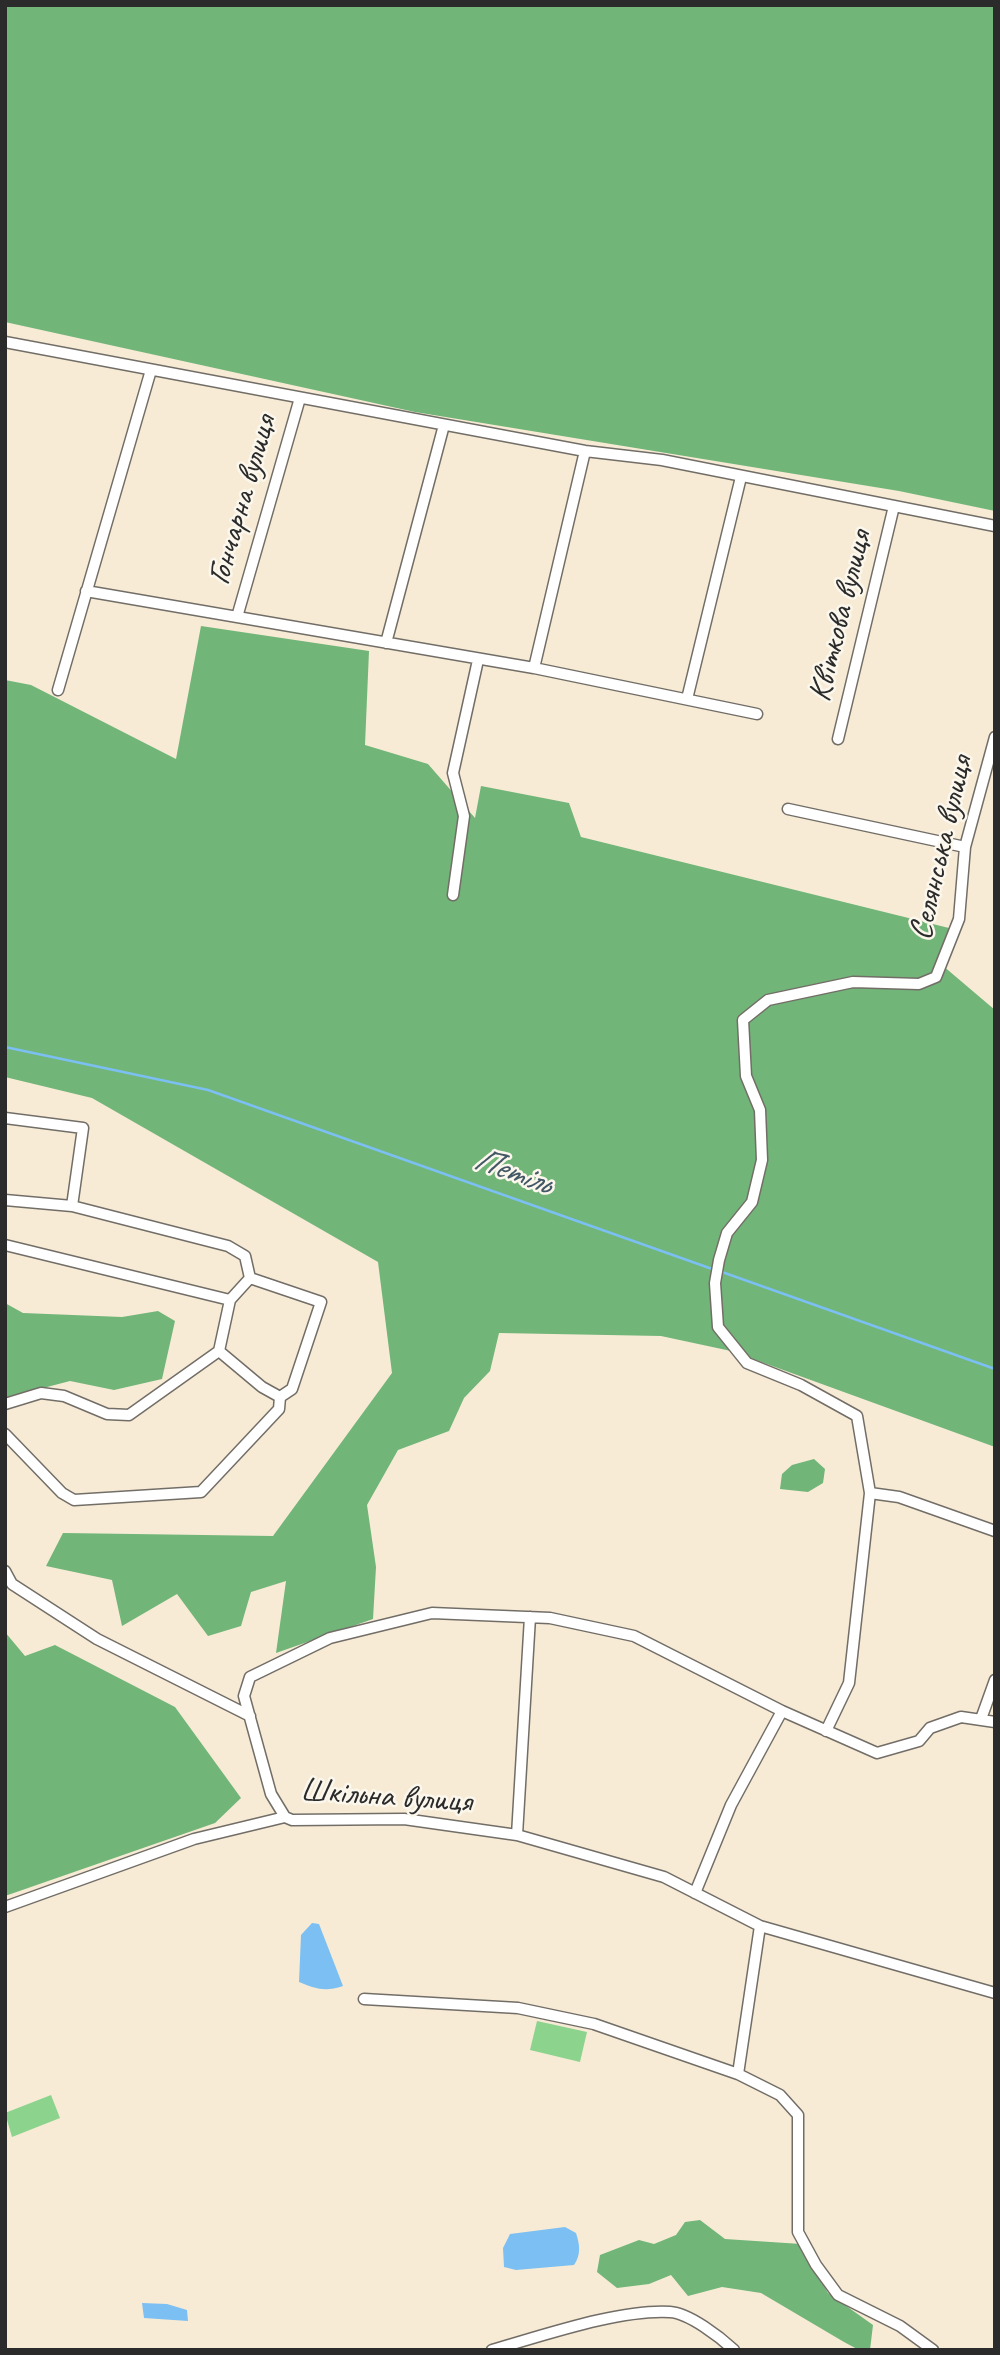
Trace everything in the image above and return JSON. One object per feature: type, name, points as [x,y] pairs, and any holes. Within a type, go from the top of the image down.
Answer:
[{"type":"street","points":[[5,342],[585,451],[662,460],[995,526]]},
{"type":"street","points":[[58,690],[151,370]]},
{"type":"street","name":"Гончарна вулиця","points":[[236,617],[300,398]]},
{"type":"street","points":[[386,643],[444,425]]},
{"type":"street","points":[[534,668],[585,451]]},
{"type":"street","points":[[687,699],[741,477]]},
{"type":"street","name":"Квіткова вулиця","points":[[838,739],[894,506]]},
{"type":"street","points":[[86,591],[534,668],[757,714]]},
{"type":"street","points":[[453,895],[464,816],[453,773],[478,660]]},
{"type":"street","name":"Селянська вулиця","points":[[870,1493],[857,1416],[801,1385],[747,1363],[718,1326],[715,1283],[719,1260],[727,1233],[752,1202],[762,1160],[760,1110],[746,1076],[743,1020],[768,1000],[853,982],[919,984],[936,976],[959,919],[965,847],[995,737]]},
{"type":"street","points":[[788,809],[965,847]]},
{"type":"street","points":[[5,1118],[83,1128],[72,1206]]},
{"type":"street","points":[[5,1200],[72,1206],[228,1246],[245,1256],[250,1278]]},
{"type":"street","points":[[5,1245],[230,1300]]},
{"type":"street","points":[[5,1404],[41,1393],[64,1396],[107,1414],[129,1415],[219,1350],[230,1300],[250,1278]]},
{"type":"street","points":[[250,1278],[321,1302],[292,1389],[280,1397]]},
{"type":"street","points":[[219,1350],[262,1387],[280,1397]]},
{"type":"street","points":[[5,1434],[62,1493],[74,1500],[201,1492],[279,1409],[280,1397]]},
{"type":"street","points":[[826,1731],[849,1683],[870,1493],[899,1497],[995,1531]]},
{"type":"street","points":[[5,1571],[12,1584],[97,1640],[250,1716]]},
{"type":"street","points":[[285,1816],[271,1794],[244,1696],[250,1677],[330,1637],[432,1612],[550,1618],[634,1636],[782,1711],[877,1753],[919,1741],[930,1728],[944,1721],[961,1717],[995,1722]]},
{"type":"street","points":[[517,1835],[530,1617]]},
{"type":"street","points":[[981,1719],[995,1680]]},
{"type":"street","points":[[695,1893],[731,1805],[782,1711]]},
{"type":"street","name":"Шкільна вулиця","points":[[5,1907],[194,1839],[285,1816],[292,1820],[404,1819],[517,1835],[664,1877],[760,1926],[995,1993]]},
{"type":"street","points":[[738,2074],[760,1926]]},
{"type":"street","points":[[364,1999],[518,2008],[594,2024],[738,2074],[780,2095],[798,2116],[798,2231],[816,2265],[838,2295],[900,2326],[933,2350]]},
{"type":"street","points":[[492,2350],[588,2323],[672,2312],[715,2333],[734,2350]]},
{"type":"green space","points":[[5,5],[995,5],[995,511],[899,491],[415,412],[5,322]]},
{"type":"green space","points":[[201,626],[369,651],[365,745],[428,764],[475,818],[481,786],[569,803],[581,837],[953,929],[942,965],[995,1010],[995,1447],[731,1351],[661,1336],[499,1333],[490,1371],[464,1398],[449,1431],[398,1450],[367,1505],[376,1567],[373,1619],[276,1653],[286,1581],[251,1592],[241,1626],[208,1636],[177,1594],[122,1626],[112,1580],[46,1566],[63,1533],[273,1536],[392,1373],[378,1262],[92,1098],[5,1077],[5,680],[31,685],[176,759]]},
{"type":"green space","points":[[5,1303],[23,1313],[122,1317],[158,1311],[175,1321],[162,1379],[114,1390],[70,1381],[5,1398]]},
{"type":"green space","points":[[814,1459],[825,1469],[823,1483],[808,1492],[780,1489],[782,1474],[792,1465]]},
{"type":"green space","points":[[5,1632],[25,1656],[55,1645],[175,1707],[241,1798],[215,1823],[5,1896]]},
{"type":"green space","points":[[537,2021],[587,2032],[580,2062],[530,2050]]},
{"type":"green space","points":[[51,2095],[60,2118],[12,2137],[5,2113]]},
{"type":"green space","points":[[700,2220],[725,2239],[801,2244],[828,2293],[873,2325],[870,2350],[859,2350],[761,2293],[722,2287],[688,2296],[671,2275],[649,2284],[617,2288],[597,2272],[600,2255],[639,2240],[654,2244],[676,2235],[685,2222]]},
{"type":"water","points":[[312,1923],[319,1924],[343,1986],[321,1989],[299,1982],[301,1935]]},
{"type":"water","points":[[565,2227],[576,2233],[579,2254],[574,2265],[516,2270],[504,2267],[503,2248],[510,2234]]},
{"type":"water","points":[[142,2303],[167,2304],[187,2310],[188,2321],[144,2318]]},
{"type":"waterway","name":"Петіль","points":[[5,1047],[208,1090],[715,1270]]},
{"type":"waterway","name":"Петіль","points":[[722,1272],[995,1369]]}]
